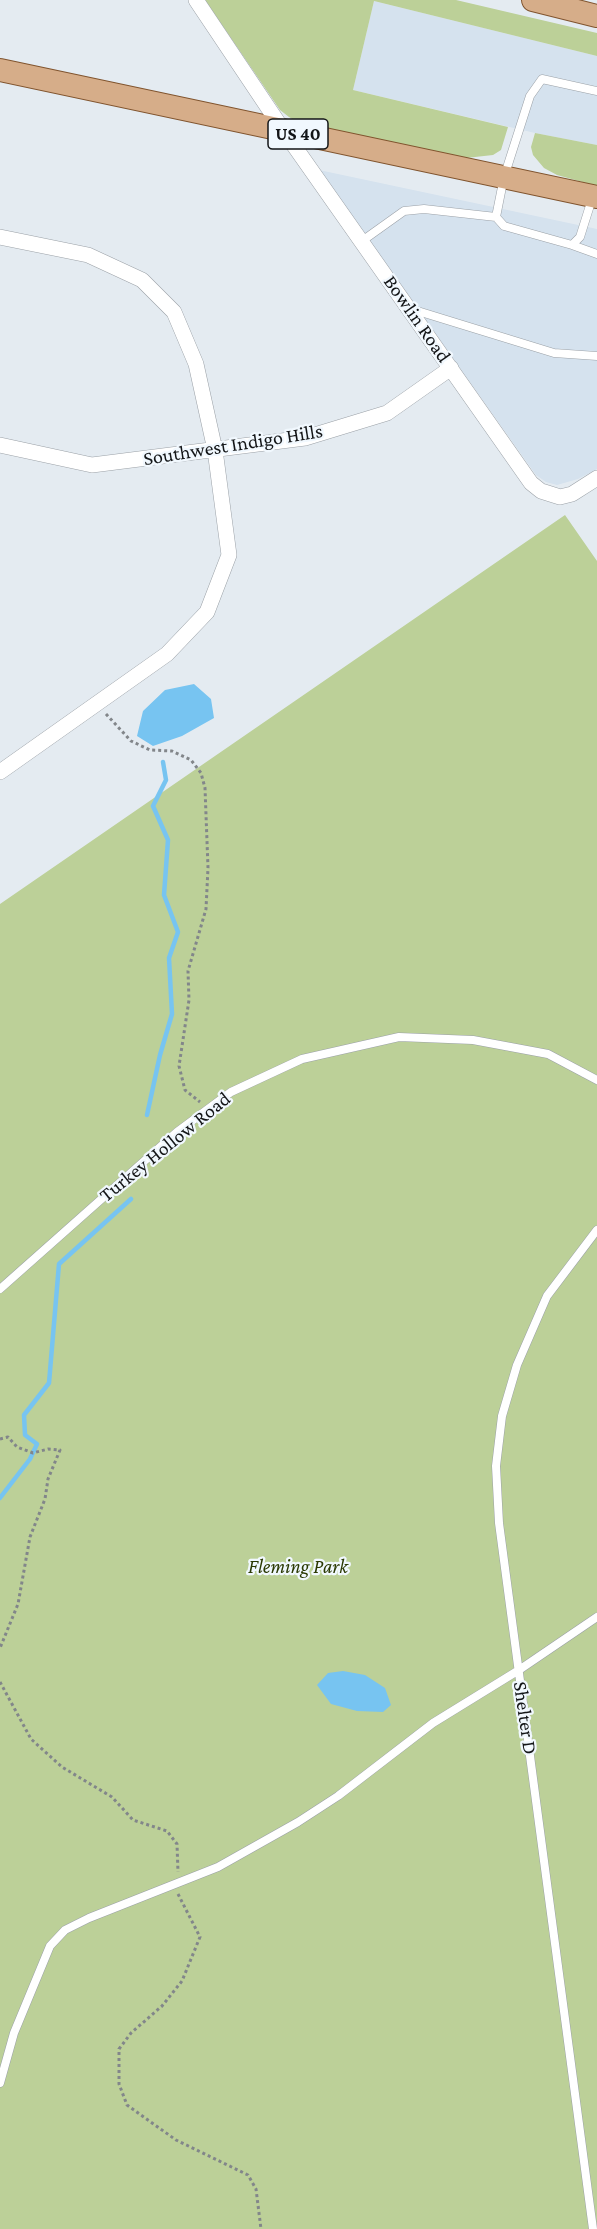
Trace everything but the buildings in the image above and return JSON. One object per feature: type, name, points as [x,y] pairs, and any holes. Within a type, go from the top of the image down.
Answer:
[{"type":"main road","points":[[533,0],[597,16]]},
{"type":"main road","name":"US 40","points":[[0,70],[595,197]]},
{"type":"street","name":"Bowlin Road","points":[[196,0],[282,130],[531,483],[541,491],[560,497],[572,494],[597,478]]},
{"type":"street","points":[[0,237],[88,255],[142,280],[174,312],[196,364],[215,450],[229,555],[207,612],[167,654],[0,772]]},
{"type":"street","name":"Southwest Indigo Hills","points":[[0,445],[92,465],[305,438],[387,413],[451,368]]},
{"type":"lane","points":[[496,217],[504,177],[530,96],[542,79],[597,91]]},
{"type":"lane","points":[[572,245],[580,237],[595,197]]},
{"type":"lane","points":[[362,241],[404,211],[424,209],[496,217],[504,226],[597,254]]},
{"type":"lane","points":[[409,309],[554,352],[597,356]]},
{"type":"lane","name":"Turkey Hollow Road","points":[[0,1289],[177,1132],[231,1092],[302,1059],[399,1037],[473,1040],[548,1054],[597,1080]]},
{"type":"lane","name":"Shelter D","points":[[593,2229],[500,1523],[496,1466],[502,1416],[517,1365],[547,1296],[597,1230]]},
{"type":"lane","points":[[1,2085],[14,2033],[50,1946],[65,1930],[89,1918],[179,1884],[226,1863],[298,1822],[338,1796],[433,1723],[519,1670],[597,1617]]},
{"type":"path","points":[[96,704],[131,741],[150,750],[172,751],[191,760],[201,773],[205,788],[208,868],[206,909],[188,971],[189,1000],[179,1066],[185,1090],[209,1108]]},
{"type":"path","points":[[0,1439],[8,1437],[17,1447],[33,1453],[48,1449],[60,1450],[48,1479],[45,1499],[30,1537],[18,1604],[0,1648]]},
{"type":"path","points":[[0,1682],[31,1739],[62,1767],[111,1797],[133,1820],[167,1831],[177,1844],[179,1884],[177,1896],[183,1902],[200,1937],[182,1981],[162,2006],[131,2033],[119,2049],[119,2084],[127,2105],[176,2140],[248,2175],[256,2189],[261,2229]]},
{"type":"shaded area","points":[[374,1],[597,56],[597,145],[535,133],[353,90]]},
{"type":"shaded area","points":[[319,170],[597,229],[597,469],[578,479],[557,485],[546,482],[536,475]]},
{"type":"green space","points":[[205,0],[456,0],[597,33],[597,56],[374,1],[353,90],[508,127],[501,150],[493,155],[466,158],[299,123],[289,117],[280,110]]},
{"type":"green space","points":[[535,133],[597,145],[597,186],[557,175],[544,168],[533,155],[531,147]]},
{"type":"green space","name":"Fleming Park","points":[[565,515],[597,561],[597,2229],[0,2229],[0,904]]},
{"type":"water","points":[[194,684],[211,699],[214,718],[182,736],[153,746],[137,736],[143,711],[165,690]]},
{"type":"water","points":[[343,1671],[365,1675],[385,1688],[391,1705],[383,1712],[357,1711],[331,1704],[317,1685],[328,1673]]},
{"type":"waterway","points":[[147,1115],[172,1014],[169,958],[178,932],[164,895],[168,840],[153,806],[166,780],[163,762]]},
{"type":"waterway","points":[[0,1498],[30,1459],[37,1444],[25,1435],[24,1415],[49,1383],[59,1264],[131,1199]]}]
